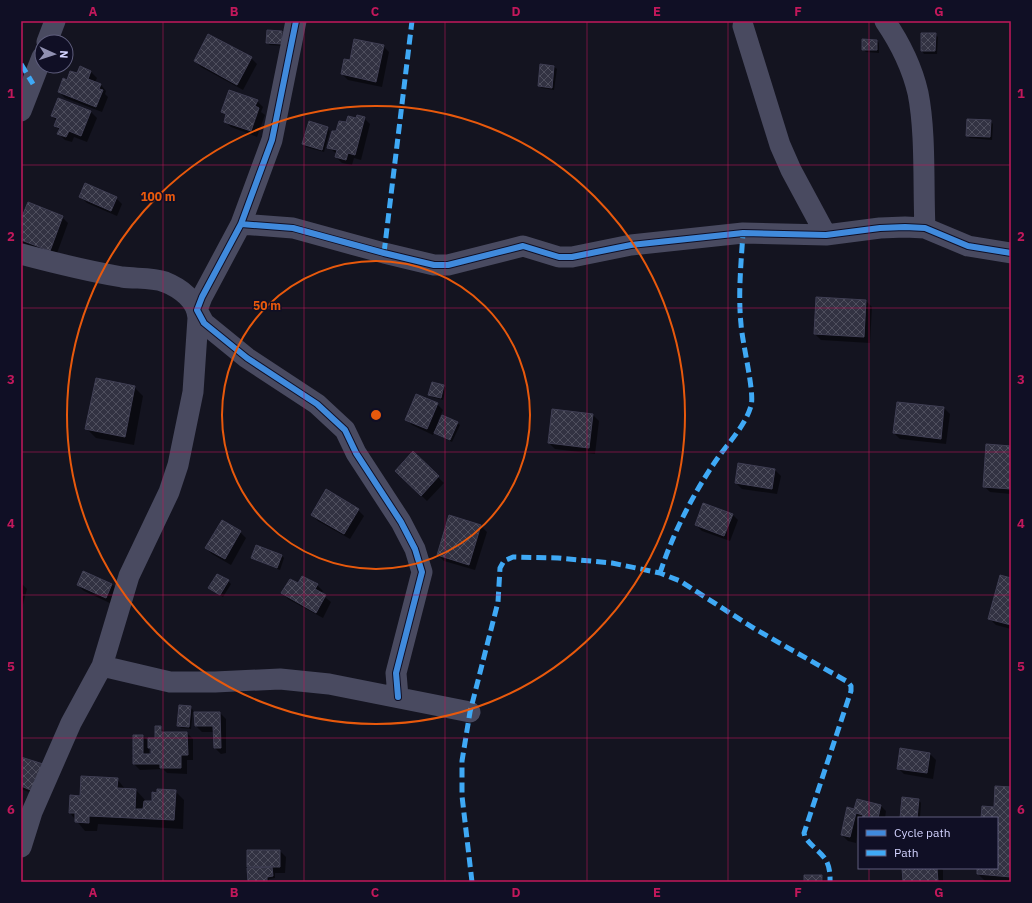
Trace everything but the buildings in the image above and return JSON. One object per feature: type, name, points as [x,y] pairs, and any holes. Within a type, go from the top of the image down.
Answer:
[{"type":"street","points":[[50,34],[55,21]]},
{"type":"street","points":[[21,846],[32,812],[71,723],[102,666],[129,576],[169,492],[178,465],[193,392],[197,310],[202,296],[242,224],[272,140],[296,21]]},
{"type":"street","points":[[885,21],[898,41],[911,69],[918,92],[921,114],[925,228]]},
{"type":"street","points":[[743,26],[780,145],[791,170],[826,235]]},
{"type":"street","points":[[21,111],[35,74]]},
{"type":"street","points":[[242,224],[292,228],[434,265],[448,265],[523,246],[565,257],[631,245],[743,233],[826,235],[880,228],[925,228],[968,246],[1011,253]]},
{"type":"street","points":[[21,254],[56,264],[125,277],[148,278],[164,282],[183,292],[197,310],[204,323],[247,358],[317,404],[345,430],[356,453],[401,522],[412,542],[422,572],[396,673],[398,697]]},
{"type":"street","points":[[102,666],[170,682],[215,682],[280,679],[329,684],[470,712]]},
{"type":"marked path","points":[[384,253],[412,21]]},
{"type":"marked path","points":[[21,64],[33,84]]},
{"type":"marked path","points":[[660,573],[677,529],[692,500],[717,459],[741,427],[751,406],[752,399],[750,379],[740,313],[740,279],[743,233]]},
{"type":"marked path","points":[[472,882],[462,796],[462,761],[470,712],[498,602],[500,568],[504,561],[513,557],[558,558],[612,563],[660,573],[680,581],[755,629],[848,682],[851,686],[851,691],[804,833],[805,837],[826,860],[830,873],[830,882]]},
{"type":"cycle path","points":[[296,21],[272,140],[241,224],[202,297],[197,310],[204,323],[247,358],[317,404],[345,430],[356,453],[401,522],[415,549],[422,572],[396,673],[398,697]]},
{"type":"cycle path","points":[[241,224],[293,228],[434,265],[448,265],[523,246],[559,257],[572,257],[631,245],[743,233],[826,235],[880,228],[905,227],[925,228],[968,246],[1011,253]]}]
